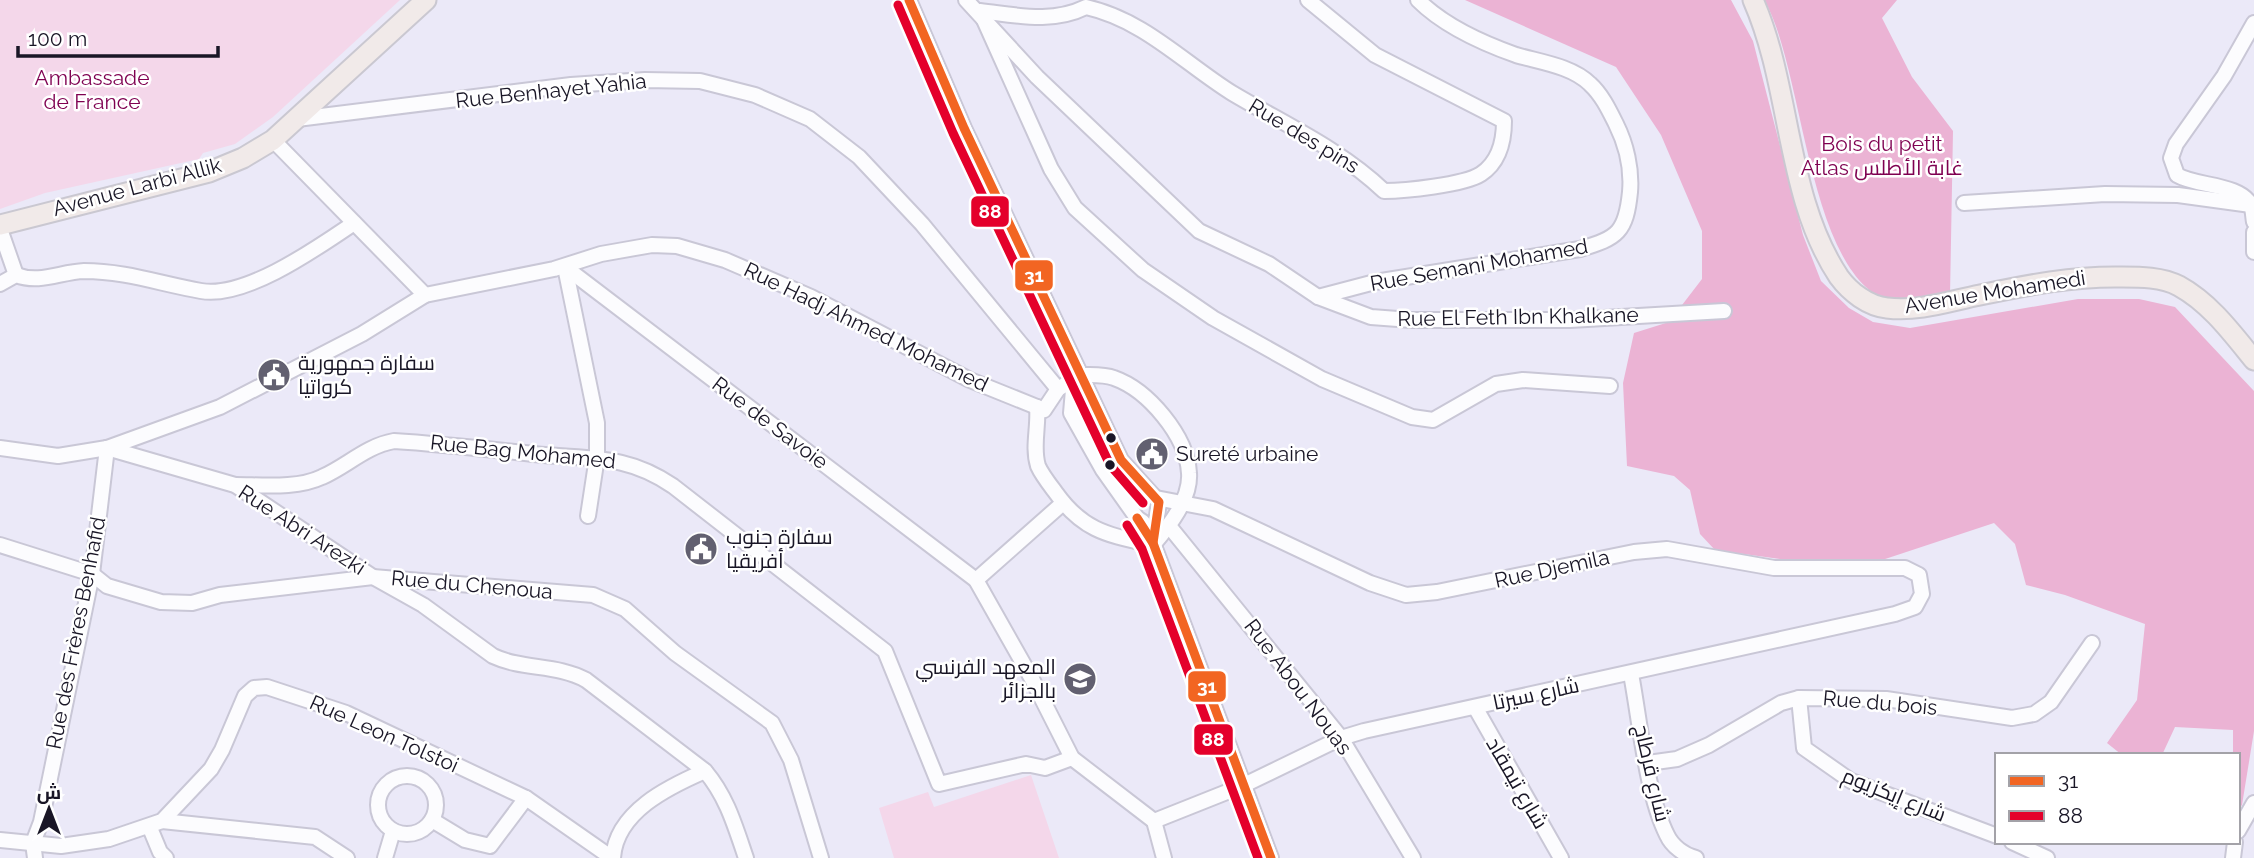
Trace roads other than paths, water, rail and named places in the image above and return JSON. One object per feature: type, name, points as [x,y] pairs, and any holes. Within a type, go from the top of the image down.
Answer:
[{"type":"main road","name":"Avenue Larbi Allik","points":[[0,227],[209,172],[243,158],[273,141],[426,0]]},
{"type":"main road","name":"Avenue Mohamedi","points":[[1753,0],[1769,34],[1800,180],[1820,241],[1840,278],[1860,299],[1884,308],[1914,309],[2086,276],[2146,277],[2176,285],[2202,301],[2254,360]]},
{"type":"street","points":[[909,0],[958,117],[1121,460],[1156,501],[1153,544]]},
{"type":"street","name":"Rue El Feth Ibn Khalkane","points":[[966,0],[980,11],[1037,77],[1199,231],[1269,264],[1318,297],[1371,317],[1411,320],[1570,320],[1724,311]]},
{"type":"street","name":"Rue des pins","points":[[980,11],[1039,18],[1069,16],[1086,4],[1117,16],[1154,37],[1230,92],[1358,166],[1384,191],[1413,192],[1481,174],[1502,148],[1504,121],[1375,55],[1308,0]]},
{"type":"street","name":"Rue Semani Mohamed","points":[[1318,297],[1375,282],[1580,249],[1609,240],[1623,227],[1628,213],[1631,180],[1623,139],[1603,99],[1589,82],[1566,70],[1513,54],[1463,33],[1418,0]]},
{"type":"street","points":[[980,11],[1051,169],[1075,208],[1143,270],[1213,318],[1322,379],[1412,417],[1433,420],[1496,384],[1523,380],[1609,386]]},
{"type":"street","points":[[2254,23],[2224,76],[2176,144],[2171,158],[2177,175],[2190,183],[2230,191],[2251,205],[2254,222]]},
{"type":"street","name":"Rue Benhayet Yahia","points":[[297,119],[571,85],[645,80],[700,81],[755,95],[810,119],[859,157],[922,224],[1058,389]]},
{"type":"street","points":[[273,141],[425,296]]},
{"type":"street","points":[[1964,203],[2105,194],[2178,195],[2251,205]]},
{"type":"street","points":[[0,227],[16,275],[28,280],[94,272],[139,276],[202,292],[230,292],[298,260],[354,223]]},
{"type":"street","points":[[2254,232],[2254,252]]},
{"type":"street","name":"Rue Hadj Ahmed Mohamed","points":[[107,448],[220,407],[362,334],[425,296],[565,267],[601,254],[652,245],[696,251],[725,260],[811,297],[970,380],[1037,407]]},
{"type":"street","points":[[565,267],[597,423],[597,457],[588,516]]},
{"type":"street","name":"Rue de Savoie","points":[[565,267],[976,580]]},
{"type":"street","points":[[0,284],[16,275]]},
{"type":"street","points":[[1083,378],[1075,387],[1070,408],[1103,470],[1153,544],[1271,858]]},
{"type":"street","points":[[1083,378],[1116,378],[1132,387],[1156,408],[1182,444],[1189,474],[1182,503],[1169,526],[1153,544],[1097,531],[1083,523],[1063,503],[1038,467],[1035,443],[1037,407],[1044,410],[1058,389],[1083,378]]},
{"type":"street","points":[[1072,400],[1084,393],[1095,401],[1096,410],[1091,417],[1082,419],[1074,416]]},
{"type":"street","name":"Rue Bag Mohamed","points":[[235,485],[303,483],[321,478],[378,444],[394,441],[541,455],[597,457],[636,465],[673,486],[885,651],[939,784],[1026,764],[1045,768],[1072,758]]},
{"type":"street","name":"Rue Abri Arezki","points":[[0,448],[58,456],[107,448],[235,485],[373,578],[422,605],[492,656],[505,662],[571,671],[586,680],[705,771],[719,788],[728,806],[746,858]]},
{"type":"street","name":"Rue des Frères Benhafid","points":[[35,858],[33,843],[41,822],[92,574],[107,448]]},
{"type":"street","points":[[1135,516],[1135,500],[1143,494],[1156,501],[1182,503]]},
{"type":"street","points":[[1135,516],[1150,522],[1156,501]]},
{"type":"street","points":[[1063,503],[976,580],[1032,679],[1072,758],[1154,821],[1164,858]]},
{"type":"street","name":"Rue Djemila","points":[[1182,503],[1213,509],[1370,583],[1406,595],[1437,592],[1634,552],[1667,549],[1774,568],[1905,568],[1919,575],[1922,594]]},
{"type":"street","name":"Rue Abou Nouas","points":[[1169,526],[1340,738],[1413,858]]},
{"type":"street","name":"Rue du Chenoua","points":[[0,545],[92,574],[107,586],[161,602],[192,603],[220,595],[373,578],[593,595],[625,609],[675,653],[772,723],[791,760],[821,858]]},
{"type":"street","name":"شارع سيرتا","points":[[1154,821],[1242,786],[1340,738],[1895,614],[1915,607],[1922,594]]},
{"type":"street","name":"Rue du bois","points":[[1648,763],[1677,759],[1709,745],[1781,703],[1799,698],[1886,699],[2012,718],[2034,714],[2050,702],[2092,643]]},
{"type":"street","name":"شارع قرطاج","points":[[1631,674],[1658,810],[1668,838],[1685,855],[1696,858]]},
{"type":"street","name":"Rue Leon Tolstoi","points":[[156,824],[211,769],[245,696],[254,688],[267,687],[313,700],[526,798],[612,858]]},
{"type":"street","name":"شارع إيكزيوم","points":[[1799,698],[1804,748],[1834,772],[1851,781],[1995,835]]},
{"type":"street","name":"شارع تيمقاد","points":[[1475,708],[1561,858]]},
{"type":"street","points":[[415,777],[423,751]]},
{"type":"street","points":[[612,858],[621,831],[644,805],[669,787],[705,771]]},
{"type":"street","points":[[398,777],[415,777],[432,791],[435,800],[432,820],[426,827],[411,834],[393,831],[380,817],[378,798],[389,782],[398,777]]},
{"type":"street","points":[[432,820],[453,834],[490,846],[526,798]]},
{"type":"street","points":[[2240,828],[2254,803]]},
{"type":"street","points":[[156,824],[162,856]]},
{"type":"street","points":[[0,840],[61,846],[156,824],[315,837],[346,858]]},
{"type":"street","points":[[385,858],[393,831]]},
{"type":"street","points":[[2016,844],[2047,858]]},
{"type":"place","name":"سفارة جمهورية كرواتيا","points":[[274,375]]},
{"type":"place","name":"Sureté urbaine","points":[[1152,454]]},
{"type":"place","name":"سفارة جنوب أفريقيا","points":[[701,549]]},
{"type":"place","name":"المعهد الفرنسي بالجزائر","points":[[1080,679]]},
{"type":"park label","name":"Ambassade de France","points":[[92,90]]},
{"type":"park label","name":"Bois du petit Atlas غابة الأطلس","points":[[1882,156]]}]
